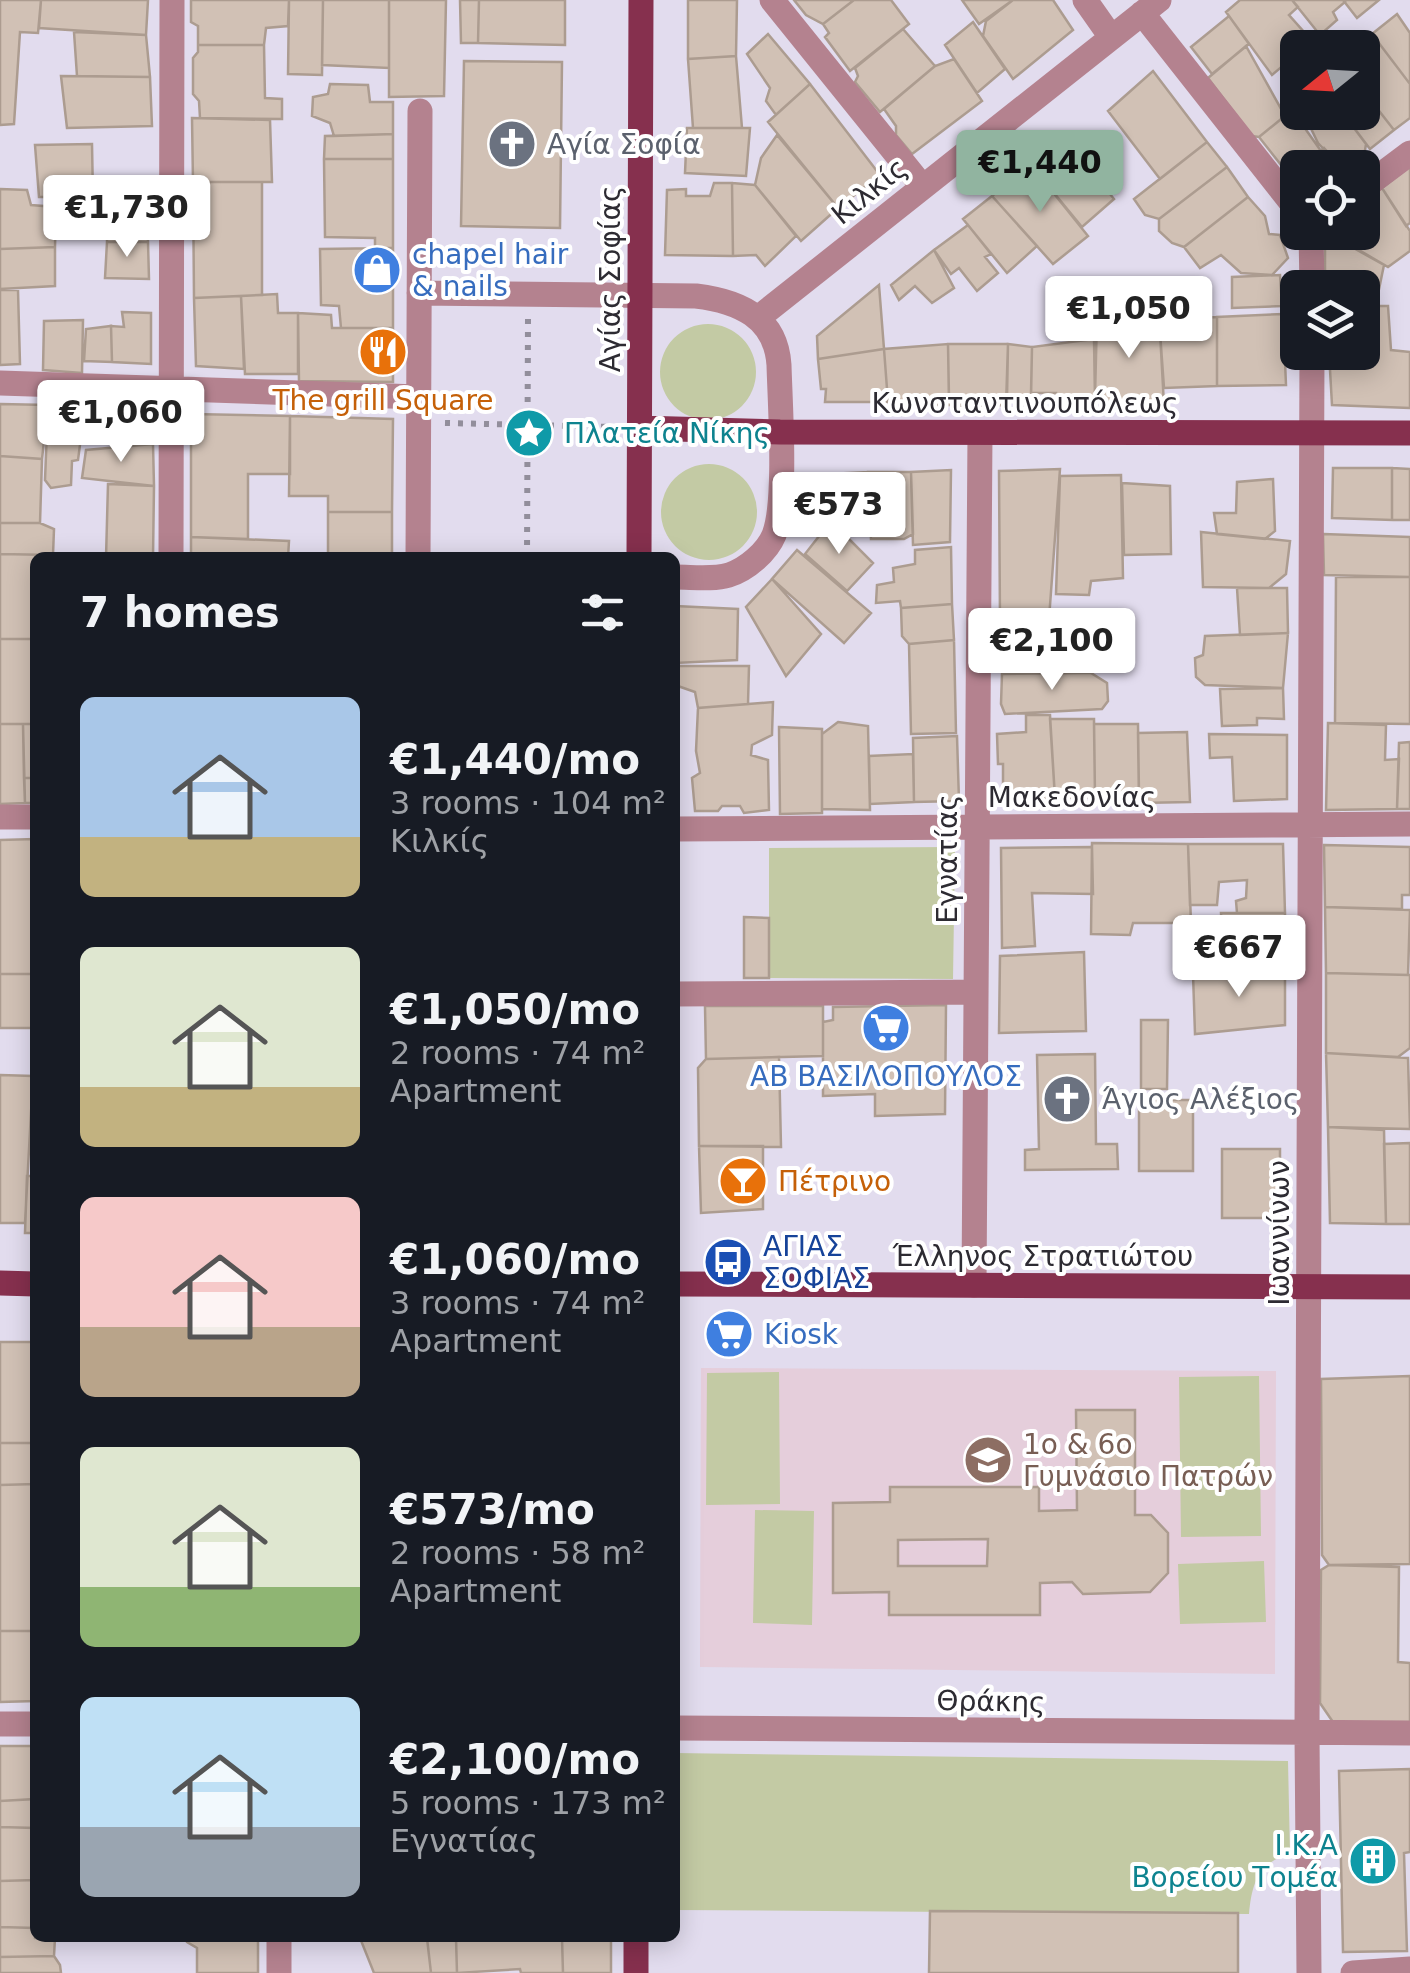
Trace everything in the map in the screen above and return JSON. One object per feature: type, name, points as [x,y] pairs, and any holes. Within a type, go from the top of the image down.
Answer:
[{"type":"main road","name":"Αγίας Σοφίας","points":[[640,552],[641,0]]},
{"type":"main road","name":"Κωνσταντινουπόλεως","points":[[640,428],[780,432],[1410,433]]},
{"type":"main road","points":[[0,1284],[30,1284]]},
{"type":"main road","name":"Έλληνος Στρατιώτου","points":[[680,1284],[1410,1287]]},
{"type":"main road","points":[[636,1942],[636,1973]]},
{"type":"street","points":[[171,552],[172,0]]},
{"type":"street","points":[[772,0],[922,186]]},
{"type":"street","points":[[1085,0],[1111,37]]},
{"type":"street","points":[[1150,7],[1280,186]]},
{"type":"street","name":"Κιλκίς","points":[[758,318],[1150,7]]},
{"type":"street","points":[[418,552],[420,111]]},
{"type":"street","points":[[1380,175],[1410,152]]},
{"type":"street","points":[[419,293],[640,293],[718,298],[739,304],[758,318],[772,334],[779,356],[777,525],[766,548],[748,565],[726,576],[680,577]]},
{"type":"street","name":"Ιωαννίνων","points":[[1310,1973],[1307,1734],[1312,370]]},
{"type":"street","points":[[0,383],[170,390],[419,410]]},
{"type":"street","name":"Εγνατίας","points":[[974,1285],[980,433]]},
{"type":"street","points":[[0,818],[30,818]]},
{"type":"street","name":"Μακεδονίας","points":[[680,829],[1410,824]]},
{"type":"street","points":[[680,994],[976,992]]},
{"type":"street","points":[[0,1724],[30,1724]]},
{"type":"street","name":"Θράκης","points":[[680,1728],[1410,1732]]},
{"type":"street","points":[[279,1973],[280,1942]]},
{"type":"street","points":[[1353,1973],[1410,1969]]},
{"type":"path","points":[[527,552],[528,293]]},
{"type":"path","points":[[419,410],[527,426],[640,428]]},
{"type":"shaded area","name":"1ο & 6ο Γυμνάσιο Πατρών","points":[[701,1368],[1276,1371],[1275,1674],[700,1667]]},
{"type":"green space","points":[[708,324],[726,328],[742,338],[752,354],[756,372],[752,390],[742,406],[726,416],[708,420],[690,416],[674,406],[664,390],[660,372],[664,354],[674,338],[690,328]]},
{"type":"green space","points":[[709,464],[727,468],[743,478],[753,494],[757,512],[753,530],[743,546],[727,556],[709,560],[691,556],[675,546],[665,530],[661,512],[665,494],[675,478],[691,468]]},
{"type":"green space","points":[[955,847],[953,979],[769,978],[769,848]]},
{"type":"green space","points":[[779,1372],[780,1504],[706,1505],[707,1373]]},
{"type":"green space","points":[[1259,1376],[1261,1536],[1181,1537],[1179,1377]]},
{"type":"green space","points":[[755,1510],[814,1511],[812,1625],[753,1623]]},
{"type":"green space","points":[[1264,1561],[1266,1622],[1180,1624],[1178,1564]]},
{"type":"green space","points":[[680,1753],[1288,1761],[1290,1853],[1279,1857],[1259,1876],[1249,1914],[680,1910]]},
{"type":"building","points":[[0,0],[41,0],[38,33],[20,32],[14,124],[0,125]]},
{"type":"building","points":[[41,0],[148,0],[146,35],[39,28]]},
{"type":"building","points":[[191,0],[289,0],[288,26],[266,28],[264,45],[198,45],[198,26],[191,22]]},
{"type":"building","points":[[289,0],[323,0],[322,75],[288,74]]},
{"type":"building","points":[[323,0],[389,0],[389,68],[322,65]]},
{"type":"building","points":[[389,0],[446,0],[444,96],[389,97]]},
{"type":"building","points":[[460,0],[479,0],[478,43],[461,43]]},
{"type":"building","points":[[479,0],[565,0],[565,45],[478,43]]},
{"type":"building","points":[[688,0],[737,0],[736,56],[688,59]]},
{"type":"building","points":[[794,0],[854,0],[823,24],[806,15]]},
{"type":"building","points":[[854,0],[891,0],[909,24],[850,71],[825,37],[829,33],[823,24]]},
{"type":"building","points":[[962,0],[1013,0],[979,24]]},
{"type":"building","points":[[1013,0],[1053,0],[1073,30],[1013,79],[983,36],[986,21]]},
{"type":"building","points":[[1240,0],[1292,0],[1298,7],[1289,15],[1302,30],[1280,30],[1280,68],[1272,75],[1226,12]]},
{"type":"building","points":[[1292,0],[1343,0],[1333,12],[1337,20],[1326,30],[1316,30]]},
{"type":"building","points":[[1343,0],[1379,0],[1357,18]]},
{"type":"building","points":[[1397,14],[1410,33],[1410,84],[1380,45],[1377,30]]},
{"type":"building","points":[[1229,16],[1249,44],[1212,74],[1191,47]]},
{"type":"building","points":[[973,22],[1005,69],[977,93],[945,45]]},
{"type":"building","points":[[903,29],[935,66],[880,112],[855,82],[855,68]]},
{"type":"building","points":[[74,32],[146,35],[150,77],[77,76]]},
{"type":"building","points":[[768,34],[810,84],[776,115],[766,101],[770,88],[747,54]]},
{"type":"building","points":[[198,45],[264,45],[265,98],[282,99],[282,119],[200,118],[199,101],[193,94],[193,58]]},
{"type":"building","points":[[1380,45],[1410,84],[1410,118],[1394,130],[1380,112]]},
{"type":"building","points":[[1246,46],[1280,107],[1280,120],[1259,137],[1252,136],[1208,78]]},
{"type":"building","points":[[736,56],[742,128],[693,128],[688,59]]},
{"type":"building","points":[[954,59],[982,101],[912,154],[896,135],[896,126],[884,109],[935,66]]},
{"type":"building","name":"Αγία Σοφία","points":[[464,61],[562,62],[560,228],[461,226]]},
{"type":"building","points":[[1153,71],[1207,142],[1160,179],[1108,111]]},
{"type":"building","points":[[61,76],[150,77],[152,126],[67,128]]},
{"type":"building","points":[[330,84],[368,85],[370,102],[393,102],[393,134],[334,136],[330,123],[312,116],[313,97],[328,94]]},
{"type":"building","points":[[810,84],[880,175],[838,208],[768,122]]},
{"type":"building","points":[[1380,112],[1394,130],[1370,149],[1356,130],[1380,130]]},
{"type":"building","points":[[192,118],[270,120],[272,182],[193,182]]},
{"type":"building","points":[[1280,120],[1280,130],[1306,130],[1320,150],[1280,150],[1280,164],[1259,137]]},
{"type":"building","points":[[687,128],[750,128],[746,176],[685,173]]},
{"type":"building","points":[[1312,130],[1356,130],[1366,144],[1365,150],[1325,150]]},
{"type":"building","points":[[393,134],[393,159],[324,159],[325,136]]},
{"type":"building","points":[[777,135],[838,208],[801,241],[755,185],[761,158]]},
{"type":"building","points":[[1065,138],[1114,199],[1082,227],[1031,165]]},
{"type":"building","points":[[1207,142],[1227,167],[1159,219],[1145,215],[1134,199]]},
{"type":"building","points":[[92,144],[93,197],[39,197],[35,145]]},
{"type":"building","points":[[324,159],[393,159],[393,248],[375,248],[375,238],[325,237]]},
{"type":"building","points":[[1031,165],[1088,236],[1053,264],[992,196]]},
{"type":"building","points":[[1410,166],[1410,223],[1406,226],[1382,188]]},
{"type":"building","points":[[1227,167],[1248,197],[1184,247],[1172,243],[1159,231],[1159,219]]},
{"type":"building","points":[[193,182],[262,182],[262,295],[194,298]]},
{"type":"building","points":[[714,183],[732,183],[733,256],[665,255],[667,190],[686,189],[686,196],[710,196]]},
{"type":"building","points":[[732,183],[755,185],[796,236],[765,266],[756,255],[733,256]]},
{"type":"building","points":[[0,189],[27,190],[31,205],[56,207],[55,247],[0,249]]},
{"type":"building","points":[[1380,189],[1410,231],[1410,251],[1388,267],[1359,250],[1380,250]]},
{"type":"building","points":[[992,196],[1037,246],[1007,273],[963,219]]},
{"type":"building","points":[[1248,197],[1265,216],[1269,234],[1280,235],[1280,250],[1285,250],[1288,258],[1272,275],[1241,273],[1221,255],[1200,268],[1184,247]]},
{"type":"building","points":[[107,199],[146,200],[148,242],[107,242]]},
{"type":"building","points":[[968,225],[991,254],[985,257],[998,273],[977,291],[959,268],[951,274],[934,250]]},
{"type":"building","points":[[107,242],[148,242],[149,279],[105,278]]},
{"type":"building","points":[[55,247],[55,286],[0,289],[0,249]]},
{"type":"building","points":[[393,248],[393,328],[341,328],[339,306],[321,305],[320,249]]},
{"type":"building","points":[[934,250],[954,288],[932,303],[915,286],[899,300],[891,285]]},
{"type":"building","points":[[1325,250],[1357,250],[1384,265],[1380,284],[1380,270],[1325,270]]},
{"type":"building","points":[[1280,275],[1280,306],[1232,308],[1232,277]]},
{"type":"building","points":[[879,285],[884,349],[818,359],[817,336]]},
{"type":"building","points":[[0,290],[18,290],[20,364],[0,365]]},
{"type":"building","points":[[277,294],[278,313],[298,313],[298,374],[245,374],[241,296]]},
{"type":"building","points":[[241,296],[244,369],[196,366],[194,298]]},
{"type":"building","points":[[1380,306],[1388,306],[1391,350],[1410,352],[1410,408],[1332,405],[1330,370],[1380,370]]},
{"type":"building","points":[[122,312],[151,313],[151,364],[112,362],[111,326],[124,327]]},
{"type":"building","points":[[298,313],[331,315],[332,328],[393,328],[393,382],[299,381]]},
{"type":"building","points":[[1159,314],[1164,405],[1104,405],[1103,397],[1095,396],[1097,318]]},
{"type":"building","points":[[1280,314],[1280,370],[1285,370],[1286,385],[1217,386],[1217,317]]},
{"type":"building","points":[[1217,317],[1217,386],[1164,388],[1159,318]]},
{"type":"building","points":[[83,320],[82,373],[43,370],[44,321]]},
{"type":"building","points":[[111,326],[112,362],[84,361],[86,329]]},
{"type":"building","points":[[1094,339],[1095,401],[1056,401],[1056,393],[1031,393],[1032,347]]},
{"type":"building","points":[[948,344],[949,405],[895,406],[888,402],[884,349]]},
{"type":"building","points":[[948,344],[1008,344],[1006,405],[961,407],[959,399],[949,398]]},
{"type":"building","points":[[1008,344],[1032,347],[1031,399],[1007,398]]},
{"type":"building","points":[[884,349],[888,402],[825,402],[826,389],[821,389],[818,359]]},
{"type":"building","points":[[0,404],[48,405],[42,459],[0,456]]},
{"type":"building","points":[[48,405],[85,407],[78,460],[72,461],[71,485],[51,488],[45,480]]},
{"type":"building","points":[[88,409],[152,411],[153,444],[85,443]]},
{"type":"building","points":[[191,414],[290,416],[290,474],[248,474],[248,539],[191,537]]},
{"type":"building","points":[[290,416],[393,419],[392,512],[328,512],[328,496],[289,496]]},
{"type":"building","points":[[153,444],[154,486],[82,478],[86,450]]},
{"type":"building","points":[[0,456],[42,459],[40,523],[0,523]]},
{"type":"building","points":[[1333,468],[1392,468],[1392,520],[1332,518]]},
{"type":"building","points":[[1392,468],[1410,469],[1410,520],[1392,520]]},
{"type":"building","points":[[1060,469],[1049,619],[1000,620],[999,471]]},
{"type":"building","points":[[951,470],[950,542],[913,545],[911,472]]},
{"type":"building","points":[[868,472],[911,472],[913,534],[904,539],[871,539]]},
{"type":"building","points":[[868,472],[870,522],[831,521],[829,474]]},
{"type":"building","points":[[1121,475],[1123,578],[1091,581],[1089,595],[1056,594],[1060,476]]},
{"type":"building","points":[[1273,479],[1275,531],[1265,539],[1217,534],[1214,513],[1236,513],[1237,482]]},
{"type":"building","points":[[1122,483],[1170,486],[1171,554],[1124,555]]},
{"type":"building","points":[[108,484],[154,486],[153,552],[106,552]]},
{"type":"building","points":[[328,512],[392,512],[392,552],[328,552]]},
{"type":"building","points":[[831,521],[873,563],[847,591],[805,554]]},
{"type":"building","points":[[0,523],[40,523],[54,529],[53,552],[0,554]]},
{"type":"building","points":[[1201,532],[1290,541],[1286,574],[1269,588],[1203,587]]},
{"type":"building","points":[[1323,534],[1410,537],[1410,577],[1324,575]]},
{"type":"building","points":[[191,537],[289,541],[288,552],[191,552]]},
{"type":"building","points":[[951,547],[952,604],[901,608],[900,601],[876,603],[877,585],[894,582],[893,568],[915,564],[915,550]]},
{"type":"building","points":[[797,550],[871,613],[844,643],[772,579]]},
{"type":"building","points":[[0,554],[30,555],[30,639],[0,639]]},
{"type":"building","points":[[1336,577],[1410,577],[1410,724],[1335,723]]},
{"type":"building","points":[[772,579],[821,634],[786,676],[746,607]]},
{"type":"building","points":[[1237,588],[1287,588],[1288,633],[1240,635]]},
{"type":"building","points":[[952,604],[954,640],[909,644],[902,636],[901,608]]},
{"type":"building","points":[[680,606],[738,609],[737,660],[680,663]]},
{"type":"building","points":[[1025,626],[1087,627],[1083,673],[1002,674],[1004,654],[997,653],[997,637],[1010,631],[1021,634]]},
{"type":"building","points":[[1288,633],[1283,688],[1205,685],[1196,677],[1195,658],[1203,655],[1205,636]]},
{"type":"building","points":[[0,639],[30,639],[30,724],[0,724]]},
{"type":"building","points":[[954,640],[956,733],[911,734],[909,644]]},
{"type":"building","points":[[680,666],[749,666],[748,704],[698,708],[695,692],[680,687]]},
{"type":"building","points":[[1091,673],[1107,683],[1108,701],[1102,709],[1005,714],[1001,704],[1002,674]]},
{"type":"building","points":[[1283,688],[1284,719],[1257,718],[1257,725],[1222,726],[1220,689]]},
{"type":"building","points":[[773,702],[772,735],[752,745],[751,755],[768,760],[769,810],[744,813],[740,806],[722,806],[718,811],[695,811],[692,778],[700,773],[696,751],[698,708]]},
{"type":"building","points":[[1026,715],[1050,715],[1055,798],[1003,800],[1003,764],[998,764],[997,734],[1026,732]]},
{"type":"building","points":[[1050,719],[1094,719],[1095,797],[1055,798]]},
{"type":"building","points":[[838,722],[868,726],[870,810],[822,809],[822,734]]},
{"type":"building","points":[[1328,723],[1386,725],[1385,760],[1399,759],[1397,809],[1326,810]]},
{"type":"building","points":[[0,724],[23,724],[25,803],[0,804]]},
{"type":"building","points":[[23,724],[30,724],[30,778],[24,778]]},
{"type":"building","points":[[1094,724],[1138,724],[1139,795],[1095,797]]},
{"type":"building","points":[[779,727],[822,729],[822,813],[780,814]]},
{"type":"building","points":[[1187,732],[1190,802],[1139,803],[1138,733]]},
{"type":"building","points":[[1209,734],[1287,735],[1287,799],[1234,801],[1232,757],[1210,758]]},
{"type":"building","points":[[957,736],[959,801],[914,802],[913,738]]},
{"type":"building","points":[[1410,742],[1410,809],[1397,809],[1399,743]]},
{"type":"building","points":[[913,754],[914,802],[870,804],[869,756]]},
{"type":"building","points":[[24,778],[30,778],[30,803],[25,803]]},
{"type":"building","points":[[30,839],[30,974],[0,974],[0,840]]},
{"type":"building","points":[[1092,843],[1188,844],[1191,923],[1133,923],[1130,935],[1091,934]]},
{"type":"building","points":[[1188,844],[1283,844],[1285,913],[1237,913],[1236,901],[1246,898],[1247,880],[1219,882],[1217,905],[1190,905]]},
{"type":"building","points":[[1324,845],[1410,847],[1410,895],[1402,895],[1402,909],[1325,907]]},
{"type":"building","points":[[1092,847],[1093,894],[1032,893],[1035,946],[1002,948],[1001,848]]},
{"type":"building","points":[[1325,907],[1410,910],[1408,975],[1326,973]]},
{"type":"building","points":[[1221,913],[1285,913],[1285,971],[1224,966]]},
{"type":"building","points":[[744,917],[769,918],[769,978],[744,978]]},
{"type":"building","points":[[1084,952],[1086,1031],[999,1033],[1000,956]]},
{"type":"building","points":[[1224,966],[1285,971],[1285,1025],[1195,1034],[1193,974],[1224,976]]},
{"type":"building","points":[[1326,973],[1410,975],[1410,1048],[1398,1057],[1326,1053]]},
{"type":"building","points":[[0,974],[30,974],[30,1028],[0,1028]]},
{"type":"building","points":[[946,1005],[945,1114],[875,1116],[875,1094],[823,1096],[823,1022],[833,1020],[833,1007]]},
{"type":"building","points":[[705,1006],[823,1006],[823,1056],[706,1059]]},
{"type":"building","points":[[1141,1020],[1168,1020],[1167,1089],[1141,1089]]},
{"type":"building","points":[[1326,1053],[1408,1058],[1410,1129],[1328,1127]]},
{"type":"building","name":"Άγιος Αλέξιος","points":[[1095,1054],[1096,1144],[1117,1144],[1118,1169],[1025,1170],[1025,1150],[1039,1149],[1037,1055]]},
{"type":"building","points":[[779,1057],[781,1147],[699,1146],[698,1068],[706,1059]]},
{"type":"building","points":[[0,1075],[30,1076],[25,1223],[0,1223]]},
{"type":"building","points":[[1139,1100],[1193,1100],[1193,1171],[1139,1171]]},
{"type":"building","points":[[1328,1127],[1384,1130],[1386,1224],[1330,1223]]},
{"type":"building","points":[[1410,1143],[1410,1224],[1386,1224],[1384,1144]]},
{"type":"building","points":[[699,1146],[763,1146],[763,1209],[701,1213]]},
{"type":"building","points":[[1222,1149],[1280,1149],[1280,1218],[1222,1218]]},
{"type":"building","points":[[27,1176],[30,1176],[30,1233],[25,1233]]},
{"type":"building","points":[[0,1342],[30,1342],[30,1443],[0,1443]]},
{"type":"building","points":[[1410,1376],[1410,1564],[1329,1565],[1322,1555],[1321,1379]]},
{"type":"building","points":[[1076,1410],[1135,1410],[1135,1515],[1151,1515],[1168,1533],[1168,1573],[1150,1592],[1083,1594],[1072,1582],[1040,1583],[1040,1615],[889,1615],[889,1592],[833,1593],[833,1503],[890,1502],[890,1487],[1039,1487],[1039,1511],[1077,1510]],"holes":[[[988,1539],[987,1566],[898,1566],[898,1540]]]},
{"type":"building","points":[[0,1443],[30,1443],[30,1484],[0,1485]]},
{"type":"building","points":[[30,1484],[30,1631],[0,1631],[0,1485]]},
{"type":"building","points":[[1329,1565],[1399,1567],[1398,1662],[1410,1663],[1410,1724],[1335,1725],[1320,1703],[1321,1570]]},
{"type":"building","points":[[0,1631],[30,1631],[30,1701],[0,1702]]},
{"type":"building","points":[[0,1746],[30,1746],[30,1799],[0,1801]]},
{"type":"building","name":"Ι.Κ.Α Βορείου Τομέα","points":[[1410,1769],[1410,1852],[1404,1853],[1407,1951],[1343,1952],[1339,1771]]},
{"type":"building","points":[[30,1799],[30,1828],[0,1827],[0,1801]]},
{"type":"building","points":[[0,1827],[30,1828],[30,1880],[0,1881]]},
{"type":"building","points":[[30,1880],[30,1928],[0,1927],[0,1881]]},
{"type":"building","points":[[930,1911],[1238,1913],[1238,1973],[929,1973]]},
{"type":"building","points":[[0,1927],[30,1928],[30,1942],[55,1942],[54,1956],[0,1957]]},
{"type":"building","points":[[187,1942],[258,1942],[258,1973],[197,1973],[197,1948]]},
{"type":"building","points":[[362,1942],[427,1942],[431,1973],[374,1973]]},
{"type":"building","points":[[427,1942],[456,1942],[457,1973],[431,1973]]},
{"type":"building","points":[[456,1942],[562,1942],[563,1973],[521,1973],[520,1969],[457,1973]]},
{"type":"building","points":[[562,1942],[611,1942],[611,1973],[563,1973]]},
{"type":"building","points":[[54,1956],[61,1973],[0,1973],[0,1957]]},
{"type":"place","name":"Αγία Σοφία","points":[[512,144]]},
{"type":"place","name":"chapel hair & nails","points":[[377,270]]},
{"type":"place","name":"The grill Square","points":[[383,352]]},
{"type":"place","name":"Πλατεία Νίκης","points":[[529,433]]},
{"type":"place","name":"ΑΒ ΒΑΣΙΛΟΠΟΥΛΟΣ","points":[[886,1028]]},
{"type":"place","name":"Άγιος Αλέξιος","points":[[1067,1099]]},
{"type":"place","name":"Πέτρινο","points":[[743,1181]]},
{"type":"place","name":"ΑΓΙΑΣ ΣΟΦΙΑΣ","points":[[728,1262]]},
{"type":"place","name":"Kiosk","points":[[729,1334]]},
{"type":"place","name":"1ο & 6ο Γυμνάσιο Πατρών","points":[[988,1460]]},
{"type":"place","name":"Ι.Κ.Α Βορείου Τομέα","points":[[1373,1861]]}]
